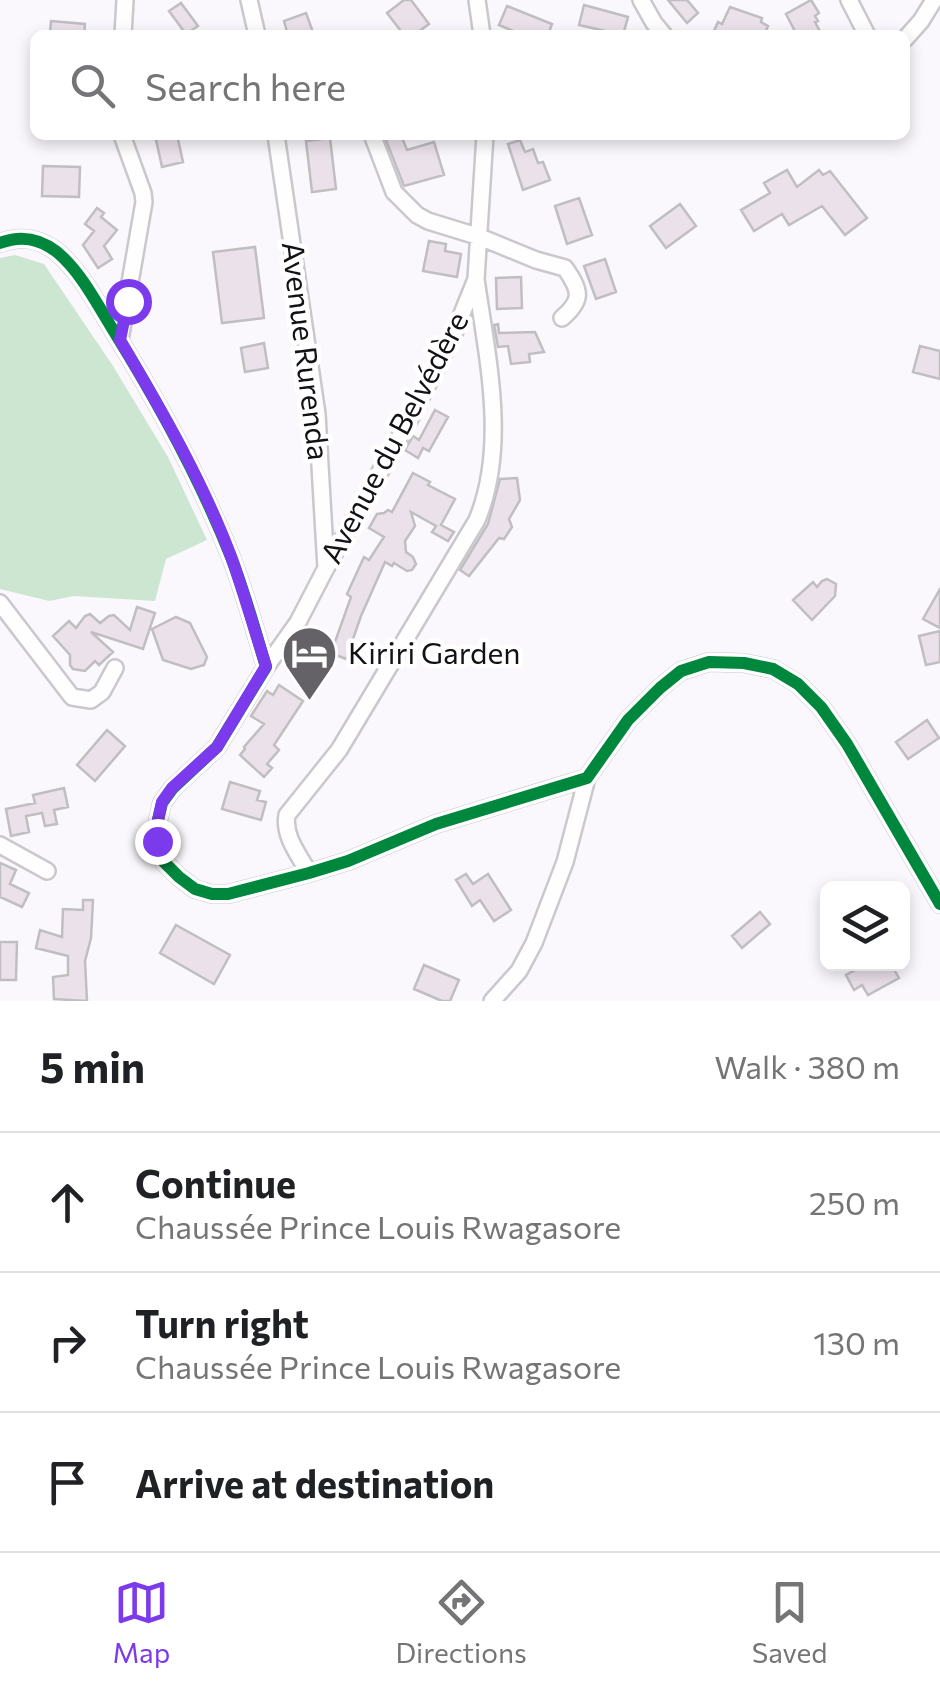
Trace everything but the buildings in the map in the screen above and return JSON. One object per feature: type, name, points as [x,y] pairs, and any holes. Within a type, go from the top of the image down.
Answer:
[{"type":"street","points":[[123,30],[124,0]]},
{"type":"street","points":[[248,0],[256,30]]},
{"type":"street","points":[[477,0],[481,30]]},
{"type":"street","points":[[641,0],[659,30]]},
{"type":"street","points":[[849,0],[865,30]]},
{"type":"street","points":[[910,34],[934,0]]},
{"type":"street","points":[[120,340],[144,202],[124,140]]},
{"type":"street","name":"Avenue Rurenda","points":[[277,140],[317,414],[326,568]]},
{"type":"street","points":[[374,140],[394,192],[428,221],[566,268],[578,298],[575,307],[562,318]]},
{"type":"street","name":"Avenue du Belvédère","points":[[485,140],[476,280],[452,336],[298,622],[217,747],[162,802],[157,841],[164,862],[195,889],[228,894],[348,862],[436,824],[587,778]]},
{"type":"street","points":[[0,243],[14,238],[34,239],[56,252],[76,274],[120,340],[203,494],[232,559],[266,666]]},
{"type":"street","points":[[309,873],[288,836],[287,815],[339,750],[477,520],[485,499],[491,457],[492,396],[476,280]]},
{"type":"street","points":[[0,603],[72,697],[91,700],[102,692],[116,668]]},
{"type":"street","points":[[492,1001],[519,971],[534,943],[566,862],[587,778],[628,720],[660,688],[681,671],[709,662],[773,669],[798,684],[821,706],[940,904]]},
{"type":"street","points":[[0,846],[47,871]]},
{"type":"green space","points":[[15,255],[44,264],[113,366],[168,457],[207,540],[166,559],[155,601],[74,596],[49,601],[0,589],[0,258]]},
{"type":"cycle path","points":[[0,243],[30,239],[43,244],[66,260],[89,290],[192,471],[231,557],[250,612],[266,667],[217,747],[162,803],[158,820],[157,841],[164,862],[195,889],[228,894],[309,873],[436,824],[587,778],[628,720],[660,688],[681,671],[709,662],[773,669],[798,684],[821,707],[847,744],[940,904]]},
{"type":"place","name":"Kiriri Garden","points":[[309,703]]},
{"type":"route","points":[[128,301],[120,340],[203,494],[232,559],[266,666],[217,747],[162,802],[157,841]]}]
